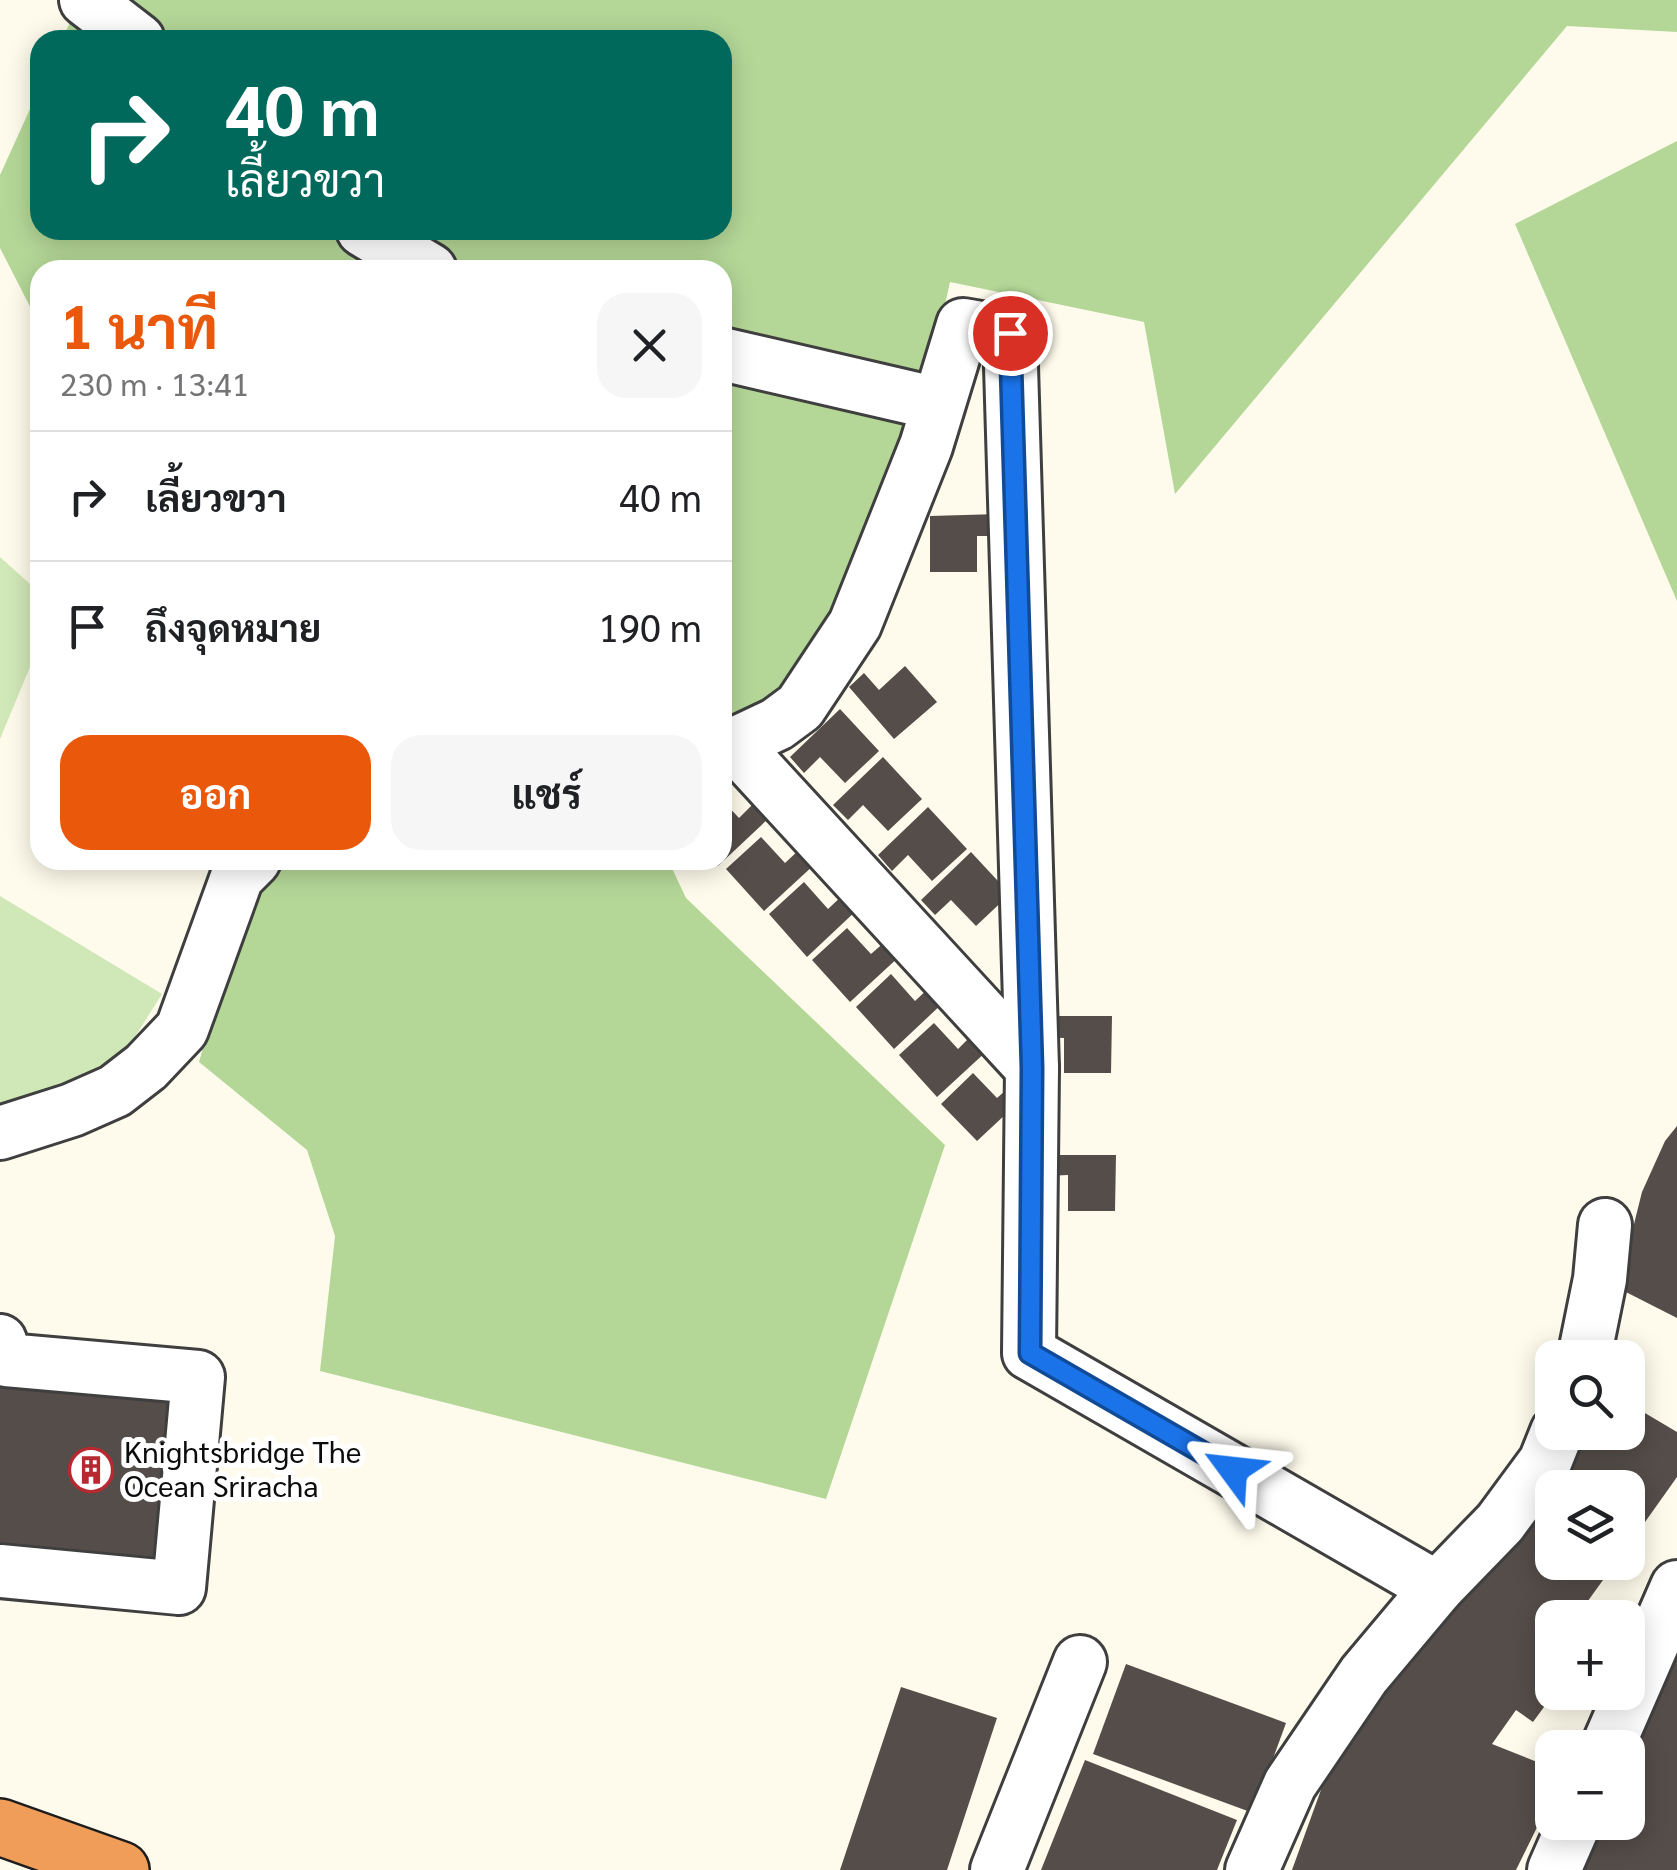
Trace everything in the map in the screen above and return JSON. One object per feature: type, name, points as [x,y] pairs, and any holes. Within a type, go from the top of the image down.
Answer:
[{"type":"highway","points":[[0,1827],[121,1870]]},
{"type":"street","points":[[86,0],[125,30]]},
{"type":"street","points":[[380,240],[413,260]]},
{"type":"street","points":[[732,745],[778,724],[800,707],[855,624],[905,502],[963,325],[1010,333],[1032,1068],[1030,1353],[1437,1588]]},
{"type":"street","points":[[732,356],[938,404]]},
{"type":"street","points":[[732,751],[1032,1068]]},
{"type":"street","points":[[0,1133],[72,1110],[115,1091],[146,1067],[182,1028],[237,878],[245,870]]},
{"type":"street","points":[[1588,1340],[1605,1225]]},
{"type":"street","points":[[0,1341],[6,1360],[198,1378],[179,1588],[0,1571]]},
{"type":"street","points":[[1252,1870],[1290,1784],[1364,1674],[1437,1588],[1500,1523],[1550,1450]]},
{"type":"street","points":[[1615,1730],[1675,1595]]},
{"type":"street","points":[[997,1870],[1080,1662]]},
{"type":"street","points":[[1554,1870],[1567,1840]]},
{"type":"green space","points":[[80,0],[1677,0],[1677,32],[1567,26],[1175,494],[1144,322],[950,282],[914,443],[797,689],[732,724],[732,260],[30,260],[30,306],[0,248],[0,175],[30,109],[30,240],[732,240],[732,30],[66,30]]},
{"type":"green space","points":[[1677,141],[1677,601],[1515,224]]},
{"type":"green space","points":[[0,557],[30,584],[30,667],[0,739]]},
{"type":"green space","points":[[268,870],[673,870],[686,898],[945,1145],[826,1499],[320,1371],[335,1236],[307,1150],[199,1062],[244,907]]},
{"type":"green space","points":[[0,896],[162,994],[107,1081],[0,1115]]},
{"type":"building","points":[[999,514],[999,536],[977,536],[977,572],[930,572],[930,516]]},
{"type":"building","points":[[905,666],[937,702],[894,739],[849,687],[864,673],[879,690]]},
{"type":"building","points":[[840,709],[879,751],[845,783],[820,757],[804,773],[790,757]]},
{"type":"building","points":[[883,757],[922,799],[888,831],[863,805],[848,820],[833,805]]},
{"type":"building","points":[[754,803],[769,818],[732,853],[732,811],[739,818]]},
{"type":"building","points":[[928,807],[967,849],[932,881],[908,855],[892,871],[878,855]]},
{"type":"building","points":[[761,837],[785,863],[800,849],[815,864],[764,911],[727,870],[732,870],[732,864]]},
{"type":"building","points":[[971,852],[1010,894],[976,926],[951,900],[935,915],[921,900]]},
{"type":"building","points":[[804,882],[828,909],[844,894],[858,909],[807,957],[769,914]]},
{"type":"building","points":[[847,928],[871,954],[887,940],[901,955],[850,1002],[812,960]]},
{"type":"building","points":[[891,974],[915,1001],[931,986],[945,1001],[894,1049],[856,1007]]},
{"type":"building","points":[[1043,1016],[1112,1016],[1111,1073],[1064,1073],[1064,1038],[1043,1037]]},
{"type":"building","points":[[934,1023],[958,1049],[973,1034],[988,1050],[937,1097],[899,1055]]},
{"type":"building","points":[[973,1073],[997,1098],[1014,1083],[1021,1100],[977,1141],[941,1104]]},
{"type":"building","points":[[1677,1126],[1677,1318],[1618,1288],[1642,1192],[1665,1141]]},
{"type":"building","points":[[1046,1155],[1116,1155],[1115,1211],[1068,1211],[1068,1175],[1047,1176]]},
{"type":"building","name":"Knightsbridge The Ocean Sriracha","points":[[0,1371],[188,1389],[177,1569],[0,1550]]},
{"type":"building","points":[[1645,1413],[1677,1432],[1677,1477],[1645,1522],[1645,1470],[1550,1470],[1566,1450],[1645,1450]]},
{"type":"building","points":[[1535,1489],[1535,1580],[1603,1580],[1589,1600],[1535,1600],[1535,1710],[1542,1710],[1533,1722],[1516,1710],[1492,1744],[1535,1761],[1535,1831],[1516,1870],[1292,1870],[1326,1776],[1371,1696]]},
{"type":"building","points":[[1677,1632],[1677,1870],[1578,1870],[1591,1840],[1645,1840],[1645,1730],[1637,1730]]},
{"type":"building","points":[[1126,1664],[1286,1723],[1253,1813],[1093,1754]]},
{"type":"building","points":[[901,1687],[997,1718],[947,1870],[840,1870]]},
{"type":"building","points":[[1085,1760],[1237,1820],[1217,1870],[1041,1870]]},
{"type":"place","name":"Knightsbridge The Ocean Sriracha","points":[[91,1470]]},
{"type":"route","points":[[1010,333],[1032,1068],[1030,1353],[1233,1470]]}]
